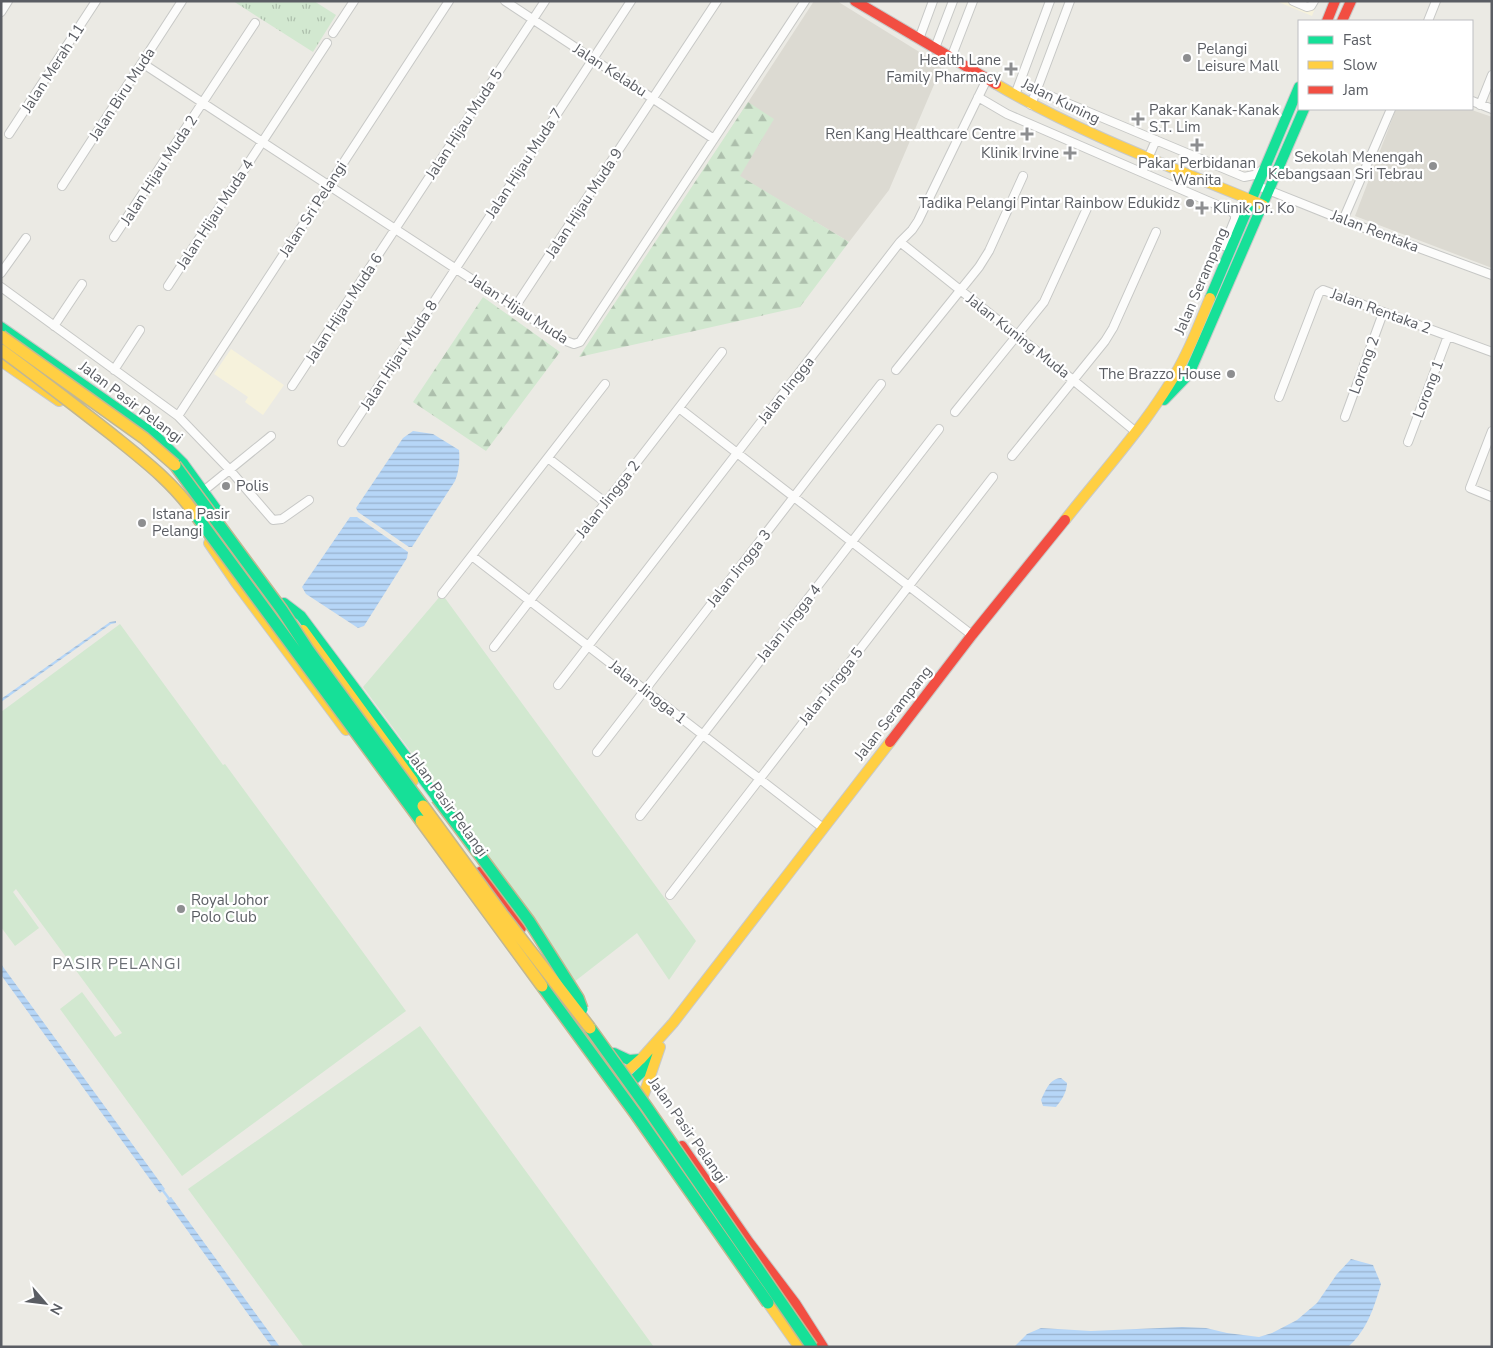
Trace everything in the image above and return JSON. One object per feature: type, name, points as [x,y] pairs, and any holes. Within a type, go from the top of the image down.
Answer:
[{"type":"main road","name":"Jalan Kuning","points":[[855,1],[1031,105],[1069,123],[1264,205]]},
{"type":"main road","points":[[1327,20],[1335,1]]},
{"type":"main road","points":[[1342,20],[1351,1]]},
{"type":"main road","name":"Jalan Serampang","points":[[619,1094],[641,1059],[673,1023],[972,636],[1138,428],[1169,384],[1186,355],[1298,89]]},
{"type":"main road","name":"Jalan Serampang","points":[[1138,428],[1188,374],[1216,317],[1304,110]]},
{"type":"main road","name":"Jalan Pasir Pelangi","points":[[1,327],[154,434],[182,460],[447,829],[631,1076],[748,1241],[795,1303],[823,1347]]},
{"type":"main road","points":[[1,336],[144,438],[179,468],[321,667],[502,914],[587,1024],[646,1106],[812,1347]]},
{"type":"main road","points":[[1,350],[158,471],[184,498],[634,1113],[799,1347]]},
{"type":"main road","points":[[1,361],[70,409],[143,464],[166,487],[183,508],[237,584],[561,1021],[619,1094],[793,1347]]},
{"type":"main road","points":[[284,604],[291,607],[301,616],[529,921],[578,998],[587,1024]]},
{"type":"main road","name":"Jalan Serampang","points":[[611,1084],[631,1076],[650,1063],[673,1023]]},
{"type":"main road","points":[[644,1094],[660,1047]]},
{"type":"main road","points":[[614,1053],[629,1060],[641,1059]]},
{"type":"street","points":[[1,12],[8,1]]},
{"type":"street","name":"Jalan Merah 11","points":[[9,134],[96,1]]},
{"type":"street","name":"Jalan Biru Muda","points":[[62,186],[182,1]]},
{"type":"street","points":[[333,33],[354,1]]},
{"type":"street","name":"Jalan Sri Pelangi","points":[[178,416],[449,1]]},
{"type":"street","name":"Jalan Kelabu","points":[[505,1],[714,139]]},
{"type":"street","name":"Jalan Hijau Muda 5","points":[[395,229],[545,1]]},
{"type":"street","name":"Jalan Hijau Muda 7","points":[[455,268],[631,1]]},
{"type":"street","name":"Jalan Hijau Muda 9","points":[[516,307],[718,1]]},
{"type":"street","name":"Jalan Hijau Muda","points":[[142,63],[566,341],[574,344],[580,342],[805,1]]},
{"type":"street","points":[[919,39],[933,1]]},
{"type":"street","points":[[935,48],[953,1]]},
{"type":"street","points":[[951,58],[973,1]]},
{"type":"street","points":[[1014,95],[1050,1]]},
{"type":"street","points":[[1031,105],[1070,1]]},
{"type":"street","points":[[1293,1],[1309,6],[1314,1]]},
{"type":"street","points":[[1428,20],[1436,1]]},
{"type":"street","name":"Jalan Hijau Muda 2","points":[[114,237],[255,23]]},
{"type":"street","name":"Jalan Hijau Muda 4","points":[[168,286],[328,42]]},
{"type":"street","points":[[1480,104],[1492,75]]},
{"type":"street","name":"Jalan Jingga","points":[[558,685],[900,242],[912,230],[988,79]]},
{"type":"street","points":[[1036,90],[1244,177],[1254,176],[1266,167]]},
{"type":"street","points":[[978,97],[1007,114],[1062,139],[1231,211],[1235,215],[1235,219],[1224,246]]},
{"type":"street","points":[[1473,101],[1492,109]]},
{"type":"street","points":[[1343,220],[1391,110]]},
{"type":"street","points":[[1062,139],[1069,123]]},
{"type":"street","points":[[1142,172],[1156,140]]},
{"type":"street","points":[[896,370],[979,267],[989,251],[1023,176]]},
{"type":"street","name":"Jalan Rentaka","points":[[1258,186],[1343,220],[1492,275]]},
{"type":"street","points":[[955,412],[1016,334],[1044,302],[1089,204]]},
{"type":"street","name":"Jalan Hijau Muda 6","points":[[292,386],[395,229]]},
{"type":"street","points":[[1012,456],[1114,328],[1156,232]]},
{"type":"street","points":[[1,273],[26,238]]},
{"type":"street","name":"Jalan Kuning Muda","points":[[900,242],[1074,380],[1138,428]]},
{"type":"street","name":"Jalan Hijau Muda 8","points":[[342,442],[455,268]]},
{"type":"street","points":[[54,326],[82,284]]},
{"type":"street","points":[[1,287],[178,416],[229,469],[273,520],[282,519],[309,500]]},
{"type":"street","name":"Jalan Rentaka 2","points":[[1279,397],[1319,294],[1323,290],[1492,352]]},
{"type":"street","name":"Lorong 2","points":[[1345,417],[1383,313]]},
{"type":"street","points":[[114,370],[140,330]]},
{"type":"street","name":"Lorong 1","points":[[1408,442],[1448,336]]},
{"type":"street","name":"Jalan Jingga 2","points":[[494,647],[722,352]]},
{"type":"street","points":[[442,594],[605,384]]},
{"type":"street","name":"Jalan Jingga 3","points":[[597,752],[881,384]]},
{"type":"street","points":[[679,408],[972,636]]},
{"type":"street","name":"Jalan Jingga 4","points":[[640,816],[939,429]]},
{"type":"street","points":[[1492,431],[1470,488],[1492,497]]},
{"type":"street","points":[[183,508],[270,436]]},
{"type":"street","points":[[548,458],[606,502]]},
{"type":"street","name":"Jalan Jingga 5","points":[[670,895],[993,476]]},
{"type":"street","name":"Jalan Jingga 1","points":[[472,556],[823,828]]},
{"type":"shaded area","points":[[814,1],[837,1],[942,66],[889,190],[849,242],[711,159]]},
{"type":"shaded area","points":[[1276,1],[1318,1],[1312,16]]},
{"type":"shaded area","name":"Sekolah Menengah Kebangsaan Sri Tebrau","points":[[1396,110],[1472,110],[1492,117],[1492,268],[1355,216]]},
{"type":"shaded area","points":[[231,349],[284,385],[263,415],[245,402],[248,397],[214,374]]},
{"type":"green space","points":[[233,1],[314,1],[336,15],[313,52]]},
{"type":"green space","points":[[748,102],[774,119],[740,176],[849,242],[800,307],[579,357]]},
{"type":"green space","points":[[483,297],[560,352],[486,451],[413,402]]},
{"type":"green space","points":[[442,594],[696,941],[669,980],[637,933],[574,982],[502,875],[363,687]]},
{"type":"green space","name":"Royal Johor Polo Club","points":[[120,624],[406,1011],[182,1176],[60,1009],[82,992],[115,1037],[122,1033],[16,889],[13,892],[39,928],[15,946],[1,927],[1,712]]},
{"type":"green space","points":[[420,1026],[654,1347],[304,1347],[188,1189]]},
{"type":"water","points":[[413,431],[433,434],[459,450],[459,462],[455,481],[412,547],[409,547],[358,512],[356,508],[403,438]]},
{"type":"water","points":[[350,517],[357,517],[408,552],[407,558],[364,626],[358,628],[306,594],[302,587]]},
{"type":"water","points":[[116,621],[116,623],[111,624],[1,702],[1,699],[110,622]]},
{"type":"water","points":[[1,964],[165,1189],[160,1193],[1,975]]},
{"type":"water","points":[[1061,1078],[1067,1083],[1062,1099],[1056,1107],[1043,1106],[1041,1100],[1048,1086],[1054,1080]]},
{"type":"water","points":[[171,1197],[280,1347],[272,1347],[166,1201]]},
{"type":"water","points":[[1351,1259],[1373,1265],[1381,1284],[1365,1326],[1348,1347],[1014,1347],[1027,1334],[1041,1328],[1091,1331],[1182,1327],[1206,1328],[1259,1337],[1272,1333],[1297,1320],[1317,1303],[1337,1274]]},
{"type":"waterway","points":[[161,1188],[170,1200]]},
{"type":"traffic: fast","points":[[1210,298],[1298,89]]},
{"type":"traffic: fast","points":[[1164,400],[1189,374],[1304,110]]},
{"type":"traffic: fast","points":[[1,327],[154,434],[183,463],[222,517]]},
{"type":"traffic: fast","points":[[175,465],[423,806]]},
{"type":"traffic: fast","points":[[195,514],[421,821]]},
{"type":"traffic: fast","points":[[284,603],[301,616],[437,798]]},
{"type":"traffic: fast","points":[[437,798],[529,921],[578,998],[582,1009]]},
{"type":"traffic: fast","points":[[542,986],[635,1113],[768,1303]]},
{"type":"traffic: fast","points":[[590,1028],[812,1347]]},
{"type":"traffic: fast","points":[[614,1053],[629,1060],[641,1059]]},
{"type":"traffic: fast","points":[[625,1088],[643,1071],[654,1057]]},
{"type":"traffic: slow","points":[[996,84],[1093,134],[1263,205]]},
{"type":"traffic: slow","points":[[1065,520],[1130,440],[1161,397],[1186,354],[1210,298]]},
{"type":"traffic: slow","points":[[1,336],[144,438],[175,465]]},
{"type":"traffic: slow","points":[[1,350],[144,461],[166,480],[195,514]]},
{"type":"traffic: slow","points":[[1,361],[59,401]]},
{"type":"traffic: slow","points":[[209,543],[237,584],[346,730]]},
{"type":"traffic: slow","points":[[303,630],[413,781]]},
{"type":"traffic: slow","points":[[618,1079],[641,1059],[673,1023],[890,742]]},
{"type":"traffic: slow","points":[[423,806],[502,914],[590,1028]]},
{"type":"traffic: slow","points":[[421,821],[542,986]]},
{"type":"traffic: slow","points":[[644,1094],[660,1047]]},
{"type":"traffic: slow","points":[[768,1303],[799,1347]]},
{"type":"traffic: jam","points":[[855,1],[996,84]]},
{"type":"traffic: jam","points":[[1327,20],[1335,1]]},
{"type":"traffic: jam","points":[[1342,20],[1351,1]]},
{"type":"traffic: jam","points":[[890,742],[972,635],[1065,520]]},
{"type":"traffic: jam","points":[[480,872],[521,928]]},
{"type":"traffic: jam","points":[[682,1146],[748,1241],[795,1303],[823,1347]]},
{"type":"place","name":"Pelangi Leisure Mall","points":[[1187,58]]},
{"type":"place","name":"Health Lane Family Pharmacy","points":[[1011,69]]},
{"type":"place","name":"Pakar Kanak-Kanak S.T. Lim","points":[[1138,119]]},
{"type":"place","name":"Ren Kang Healthcare Centre","points":[[1027,134]]},
{"type":"place","name":"Pakar Perbidanan Wanita","points":[[1197,145]]},
{"type":"place","name":"Klinik Irvine","points":[[1070,153]]},
{"type":"place","name":"Sekolah Menengah Kebangsaan Sri Tebrau","points":[[1433,166]]},
{"type":"place","name":"Tadika Pelangi Pintar Rainbow Edukidz","points":[[1190,203]]},
{"type":"place","name":"Klinik Dr. Ko","points":[[1202,208]]},
{"type":"place","name":"The Brazzo House","points":[[1231,374]]},
{"type":"place","name":"Polis","points":[[226,486]]},
{"type":"place","name":"Istana Pasir Pelangi","points":[[142,523]]},
{"type":"place","name":"Royal Johor Polo Club","points":[[181,909]]},
{"type":"district","name":"PASIR PELANGI","points":[[117,963]]}]
